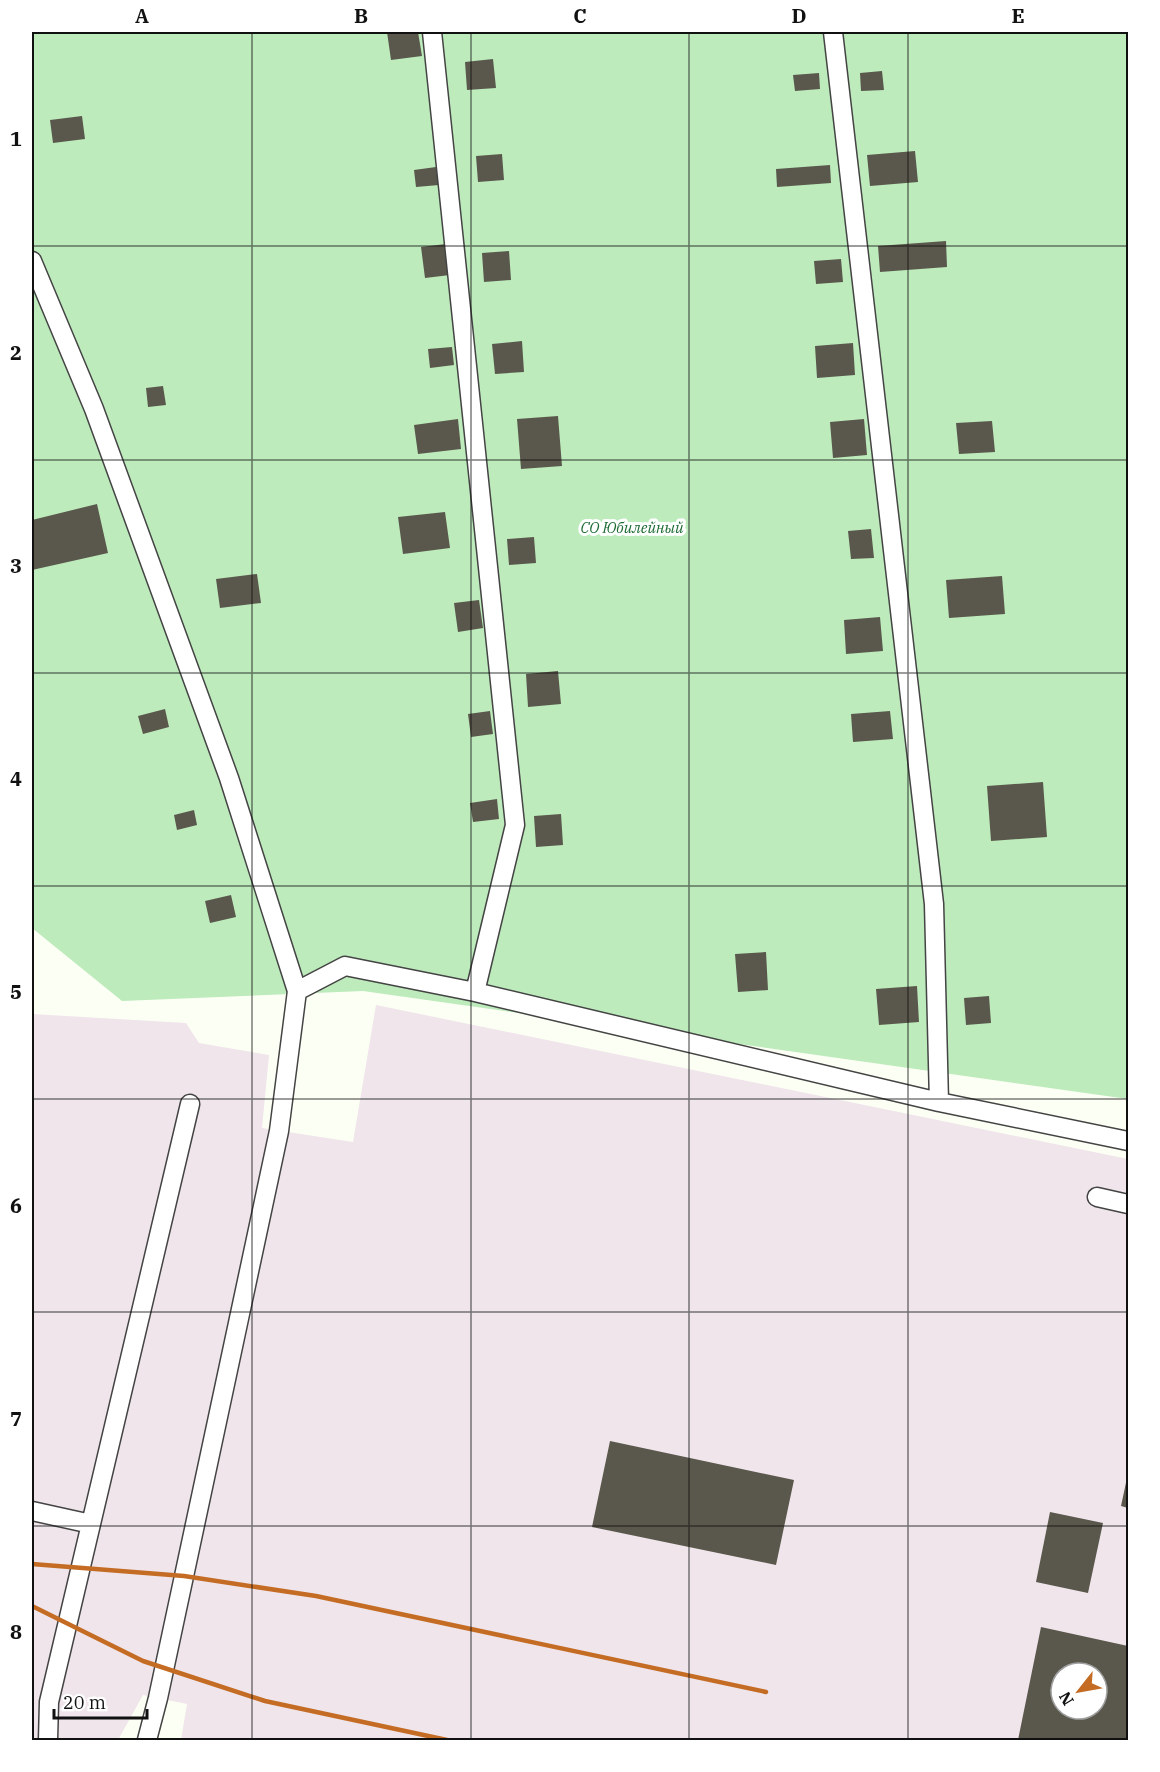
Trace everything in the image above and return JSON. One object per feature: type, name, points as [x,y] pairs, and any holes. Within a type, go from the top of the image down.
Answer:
[{"type":"lane","points":[[432,32],[515,825],[475,992]]},
{"type":"lane","points":[[833,32],[934,904],[939,1102]]},
{"type":"lane","points":[[32,261],[94,409],[217,744],[297,991],[279,1131],[158,1698],[147,1740]]},
{"type":"lane","points":[[297,991],[345,966],[475,992],[939,1102],[1128,1141]]},
{"type":"lane","points":[[48,1740],[49,1702],[190,1104]]},
{"type":"lane","points":[[1097,1197],[1128,1204]]},
{"type":"lane","points":[[32,1511],[91,1524]]},
{"type":"shaded area","points":[[376,1005],[1128,1159],[1128,1740],[181,1740],[187,1704],[143,1695],[118,1740],[32,1740],[32,1014],[186,1023],[199,1043],[269,1055],[262,1128],[353,1142]]},
{"type":"green space","name":"СО Юбилейный","points":[[32,32],[1128,32],[1128,1099],[363,991],[122,1001],[32,928]]},
{"type":"building","points":[[387,32],[418,32],[422,56],[391,60]]},
{"type":"building","points":[[493,59],[496,88],[467,90],[465,62]]},
{"type":"building","points":[[882,71],[884,90],[861,91],[860,73]]},
{"type":"building","points":[[819,73],[820,89],[795,91],[793,75]]},
{"type":"building","points":[[82,116],[85,139],[53,143],[50,120]]},
{"type":"building","points":[[915,151],[918,182],[870,186],[867,155]]},
{"type":"building","points":[[502,154],[504,180],[478,182],[476,156]]},
{"type":"building","points":[[830,165],[831,183],[777,187],[776,169]]},
{"type":"building","points":[[436,167],[439,185],[416,187],[414,170]]},
{"type":"building","points":[[946,241],[947,267],[880,272],[878,246]]},
{"type":"building","points":[[446,244],[450,275],[425,278],[421,247]]},
{"type":"building","points":[[509,251],[511,280],[484,282],[482,253]]},
{"type":"building","points":[[841,259],[843,282],[816,284],[814,261]]},
{"type":"building","points":[[522,341],[524,372],[495,374],[492,344]]},
{"type":"building","points":[[853,343],[855,375],[817,378],[815,346]]},
{"type":"building","points":[[452,347],[454,365],[430,368],[428,349]]},
{"type":"building","points":[[163,386],[166,405],[148,407],[146,388]]},
{"type":"building","points":[[558,416],[562,466],[521,469],[517,419]]},
{"type":"building","points":[[458,419],[461,449],[418,454],[414,425]]},
{"type":"building","points":[[864,419],[867,455],[833,458],[830,422]]},
{"type":"building","points":[[992,421],[995,452],[959,454],[956,423]]},
{"type":"building","points":[[97,504],[108,553],[32,570],[32,520]]},
{"type":"building","points":[[445,512],[450,548],[403,554],[398,517]]},
{"type":"building","points":[[871,529],[874,558],[851,559],[848,531]]},
{"type":"building","points":[[534,537],[536,563],[509,565],[507,539]]},
{"type":"building","points":[[257,574],[261,603],[220,608],[216,579]]},
{"type":"building","points":[[1002,576],[1005,614],[949,618],[946,580]]},
{"type":"building","points":[[479,600],[483,628],[458,632],[454,603]]},
{"type":"building","points":[[880,617],[883,651],[846,654],[844,620]]},
{"type":"building","points":[[558,671],[561,704],[528,707],[526,674]]},
{"type":"building","points":[[165,709],[169,727],[143,734],[138,716]]},
{"type":"building","points":[[490,711],[493,734],[471,737],[468,714]]},
{"type":"building","points":[[890,711],[893,739],[853,742],[851,714]]},
{"type":"building","points":[[1043,782],[1047,837],[991,841],[987,786]]},
{"type":"building","points":[[497,799],[499,819],[473,822],[470,803]]},
{"type":"building","points":[[194,810],[197,825],[177,830],[174,815]]},
{"type":"building","points":[[561,814],[563,845],[536,847],[534,816]]},
{"type":"building","points":[[231,895],[236,917],[210,923],[205,901]]},
{"type":"building","points":[[766,952],[768,990],[738,992],[735,954]]},
{"type":"building","points":[[917,986],[919,1022],[879,1025],[876,989]]},
{"type":"building","points":[[989,996],[991,1023],[966,1025],[964,998]]},
{"type":"building","points":[[610,1441],[794,1480],[776,1565],[592,1527]]},
{"type":"building","points":[[1128,1478],[1128,1508],[1121,1506]]},
{"type":"building","points":[[1050,1512],[1103,1523],[1088,1593],[1036,1582]]},
{"type":"building","points":[[1041,1627],[1128,1646],[1128,1740],[1018,1740]]},
{"type":"railway","points":[[32,1564],[184,1576],[316,1596],[766,1692]]},
{"type":"railway","points":[[32,1606],[143,1661],[265,1701],[447,1740]]}]
